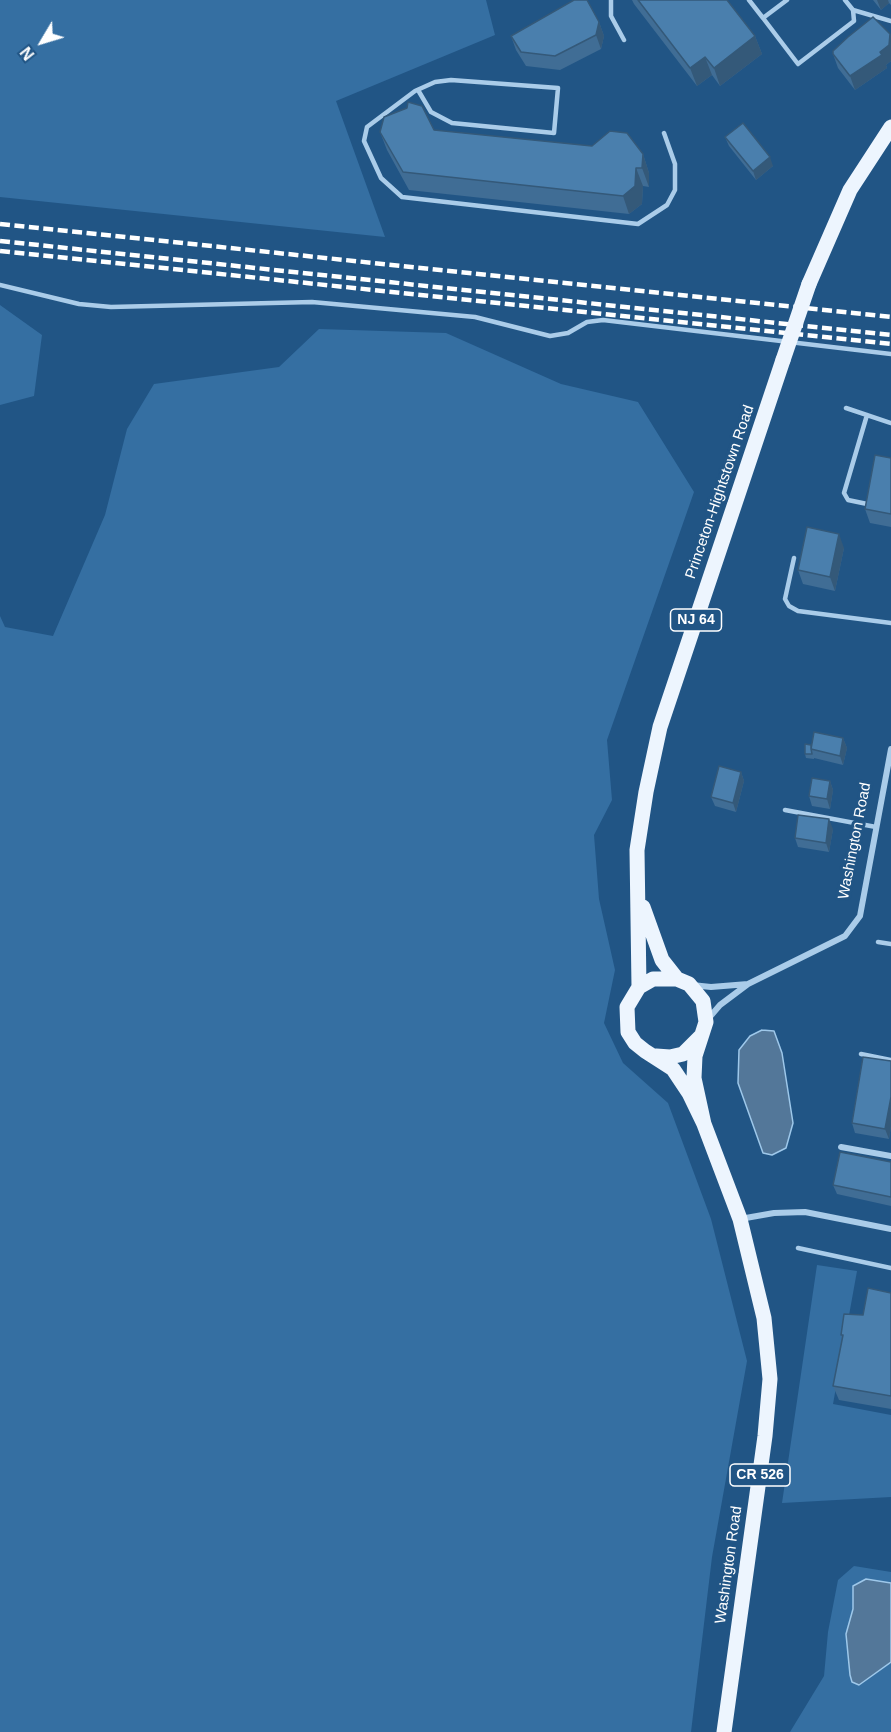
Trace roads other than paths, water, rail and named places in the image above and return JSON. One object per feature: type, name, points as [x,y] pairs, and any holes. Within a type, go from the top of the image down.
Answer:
[{"type":"main road","name":"Princeton-Hightstown Road","points":[[639,987],[641,969],[637,850],[646,792],[660,727],[809,284],[850,190],[891,127]]},
{"type":"main road","name":"Princeton-Hightstown Road","points":[[637,887],[662,960],[683,982]]},
{"type":"main road","points":[[639,987],[653,979],[683,982],[703,1001],[704,1028],[694,1046],[683,1054],[670,1057],[656,1056]]},
{"type":"main road","name":"Washington Road","points":[[639,987],[627,1006],[628,1032],[635,1043],[673,1070],[689,1093],[704,1124],[740,1219],[764,1318],[770,1379],[765,1436],[724,1732]]},
{"type":"main road","name":"Washington Road","points":[[704,1028],[696,1056],[694,1078],[704,1124]]},
{"type":"street","name":"Washington Road","points":[[704,1028],[720,1005],[748,984],[845,936],[860,916],[876,826],[889,774],[891,748]]},
{"type":"street","name":"Washington Road","points":[[683,982],[711,987],[748,984]]},
{"type":"street","points":[[841,1147],[891,1156]]},
{"type":"street","points":[[740,1219],[774,1213],[805,1212],[891,1229]]},
{"type":"lane","points":[[611,0],[611,16],[624,40]]},
{"type":"lane","points":[[749,0],[798,64],[854,21],[853,10],[845,0]]},
{"type":"lane","points":[[763,18],[787,0]]},
{"type":"lane","points":[[853,10],[891,21]]},
{"type":"lane","points":[[418,90],[431,112],[452,123],[555,133],[558,88],[451,80],[435,82],[418,90],[377,117],[367,127],[364,141],[381,178],[402,197],[638,224],[667,205],[675,190],[675,164],[664,133]]},
{"type":"lane","points":[[0,285],[79,304],[111,307],[312,302],[476,316],[550,336],[563,335],[591,321],[603,320],[891,354]]},
{"type":"lane","points":[[846,408],[891,423]]},
{"type":"lane","points":[[867,415],[844,495],[850,501],[873,505]]},
{"type":"lane","points":[[794,558],[785,598],[789,606],[798,611],[891,623]]},
{"type":"lane","points":[[784,810],[876,826]]},
{"type":"lane","points":[[878,942],[891,944]]},
{"type":"lane","points":[[861,1054],[891,1060]]},
{"type":"lane","points":[[798,1248],[891,1268]]},
{"type":"railway","points":[[0,224],[891,317]]},
{"type":"railway","points":[[0,241],[891,335]]},
{"type":"railway","points":[[0,251],[891,344]]}]
